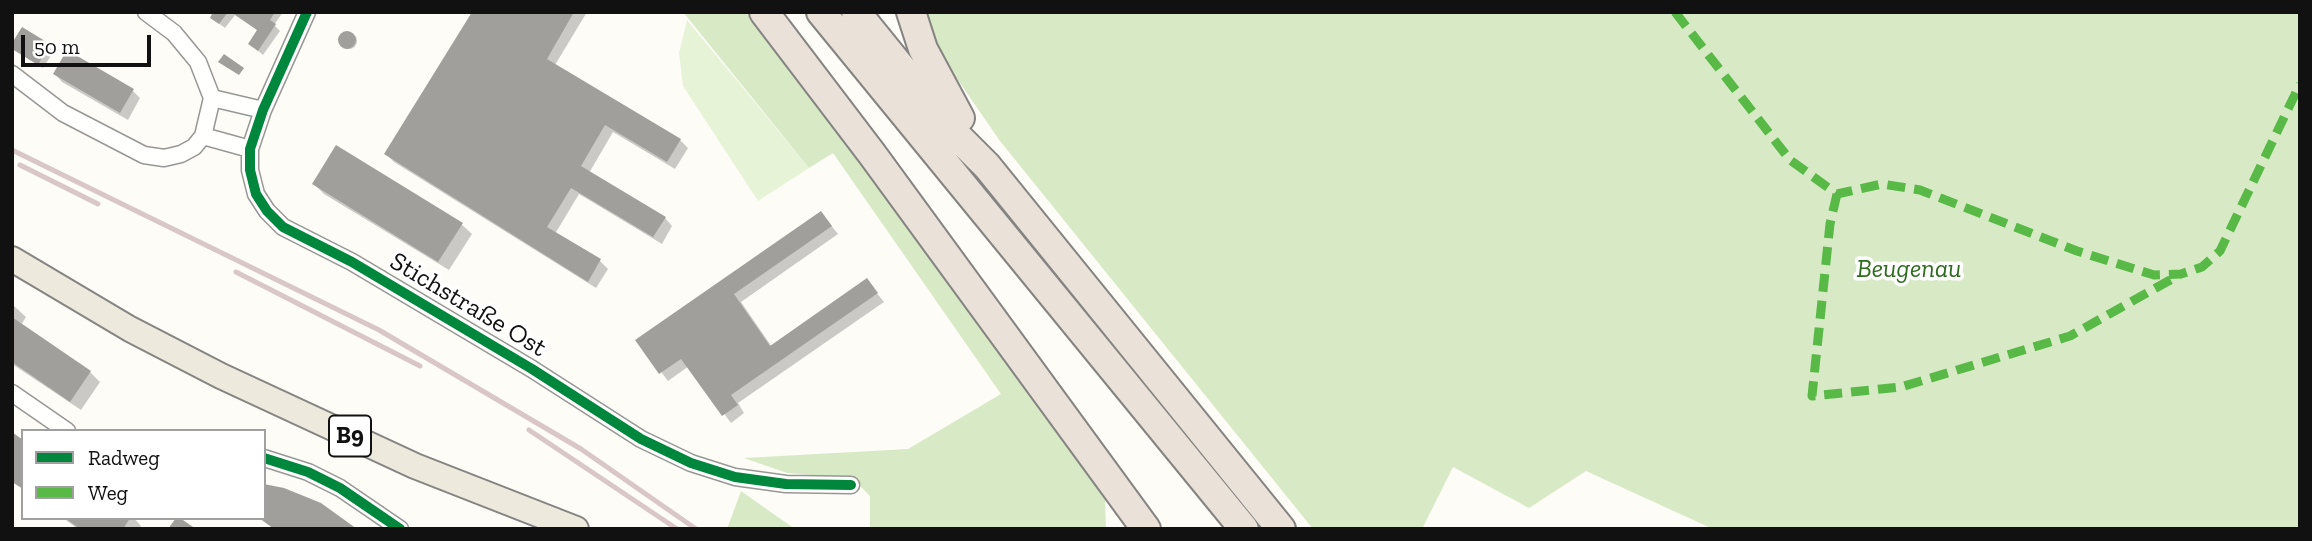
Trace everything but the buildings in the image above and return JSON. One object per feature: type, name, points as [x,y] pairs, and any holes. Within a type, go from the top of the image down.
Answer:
[{"type":"highway","points":[[764,12],[872,154],[1146,529]]},
{"type":"highway","points":[[821,12],[1244,529]]},
{"type":"highway","points":[[856,12],[955,134],[987,166],[1281,529]]},
{"type":"highway","points":[[911,12],[923,50],[945,95],[987,166]]},
{"type":"main road","name":"B9","points":[[12,259],[130,329],[233,382],[415,466],[576,529]]},
{"type":"street","points":[[12,74],[63,113],[144,155],[164,158],[181,154],[194,147],[202,136],[212,98],[198,62],[174,33],[146,12]]},
{"type":"street","name":"Stichstraße Ost","points":[[307,12],[263,110],[250,149],[250,170],[256,194],[267,211],[283,227],[376,276],[532,369],[641,439],[691,463],[735,477],[786,484],[852,485]]},
{"type":"street","points":[[212,98],[263,110]]},
{"type":"street","points":[[202,136],[250,149]]},
{"type":"street","points":[[12,393],[65,429]]},
{"type":"street","points":[[266,459],[308,472],[330,483],[400,529]]},
{"type":"green space","points":[[683,12],[749,12],[759,24],[1072,447],[1105,500],[1106,529],[870,529],[870,496],[852,478],[787,473],[744,458],[908,449],[1001,394],[833,153],[809,168]]},
{"type":"green space","name":"Beugenau","points":[[926,12],[2300,12],[2300,529],[1713,529],[1586,471],[1529,508],[1453,467],[1422,529],[1313,529],[1000,141],[940,54]]},
{"type":"green space","points":[[687,20],[809,168],[758,201],[683,86],[679,53]]},
{"type":"green space","points":[[741,491],[795,529],[727,529]]},
{"type":"railway","points":[[12,150],[379,330],[581,449],[696,529]]},
{"type":"railway","points":[[20,165],[98,204]]},
{"type":"railway","points":[[236,272],[420,366]]},
{"type":"railway","points":[[529,430],[677,529]]},
{"type":"marked path","points":[[1675,12],[1790,160],[1837,194],[1882,184],[1920,190],[2077,251],[2154,275],[2181,274],[2202,267],[2220,251],[2300,84]]},
{"type":"marked path","points":[[1837,194],[1830,224],[1812,396],[1901,387],[2070,336],[2179,275]]},
{"type":"cycle path","points":[[307,12],[263,110],[250,149],[250,170],[256,194],[267,211],[283,227],[352,262],[532,369],[641,439],[691,463],[735,477],[786,484],[851,485]]},
{"type":"cycle path","points":[[266,459],[308,472],[340,488],[400,529]]}]
